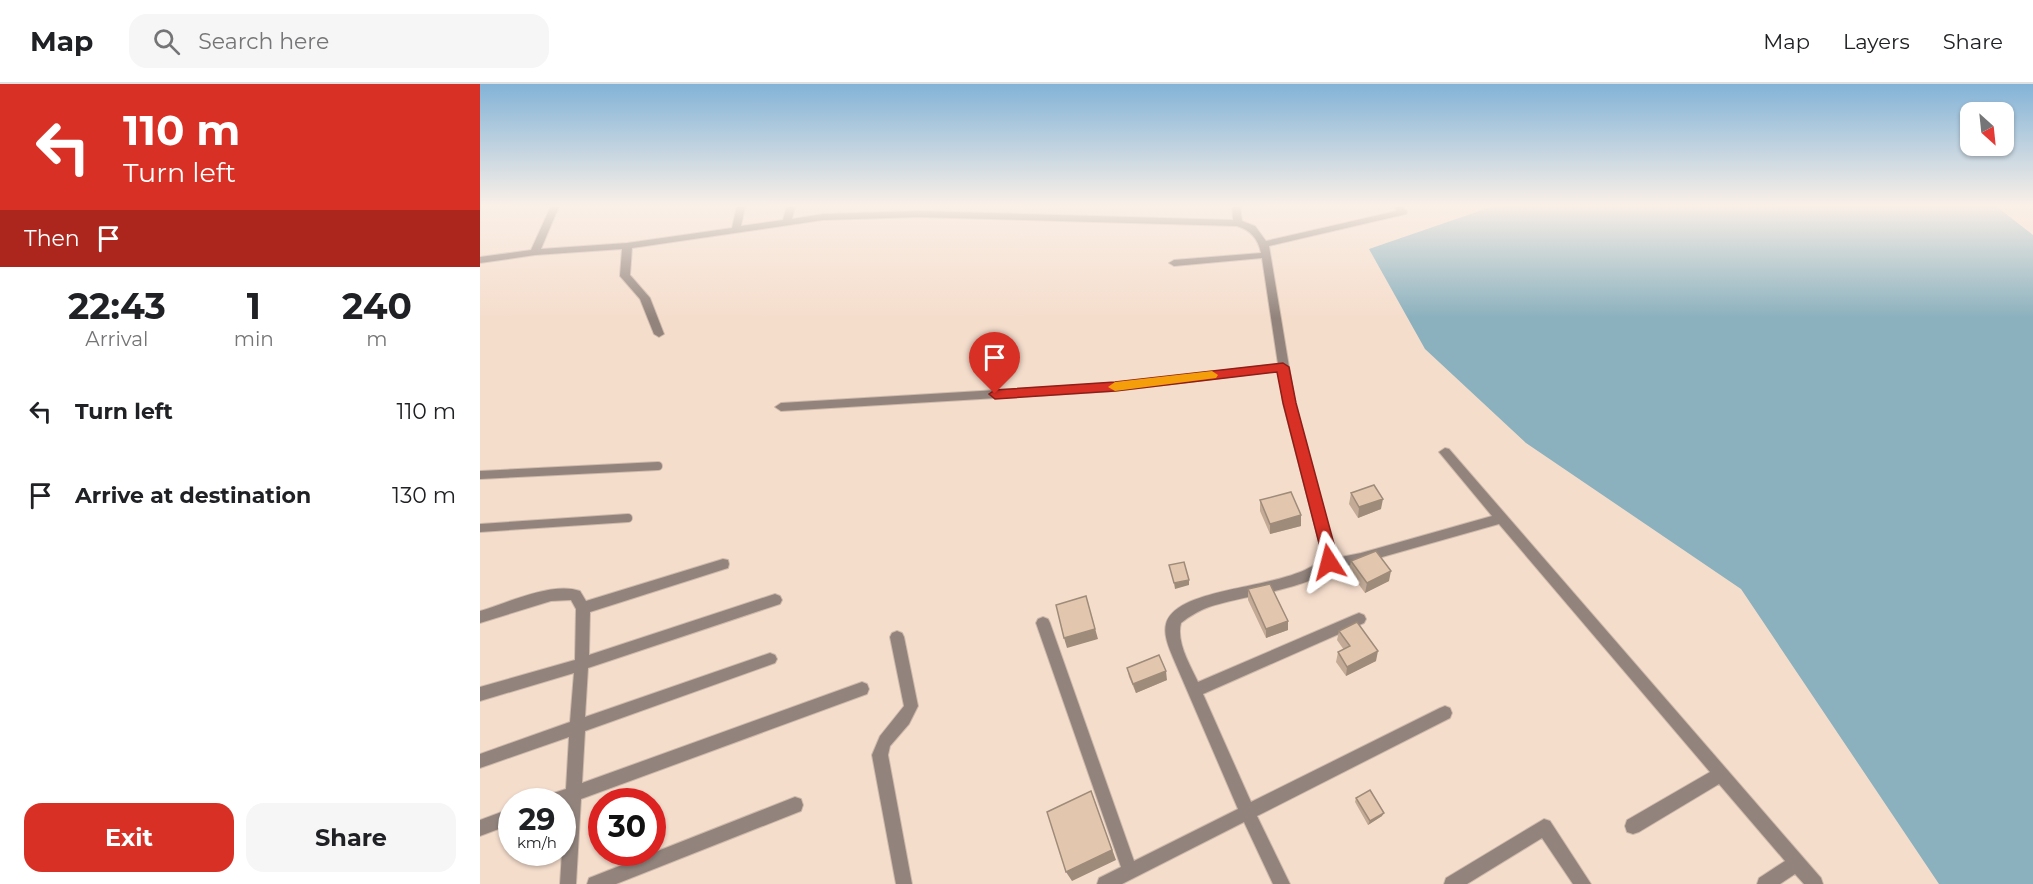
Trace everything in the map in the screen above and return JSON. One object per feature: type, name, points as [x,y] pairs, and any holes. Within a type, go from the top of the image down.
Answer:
[{"type":"street","points":[[535,252],[539,243]]},
{"type":"street","points":[[480,260],[535,252],[645,243]]},
{"type":"street","points":[[1261,243],[1265,250],[1294,422],[1330,555],[1329,562],[1322,570],[1314,574],[1235,594],[1197,607],[1178,617],[1174,622],[1174,638],[1194,691],[1248,814],[1282,884]]},
{"type":"street","points":[[1174,263],[1265,250],[1289,243]]},
{"type":"street","points":[[627,246],[625,276],[645,298],[659,334]]},
{"type":"street","points":[[781,407],[1115,387],[1283,367]]},
{"type":"street","points":[[1445,452],[1815,884]]},
{"type":"street","points":[[1329,562],[1336,563],[1361,558],[1502,518]]},
{"type":"street","points":[[583,608],[723,564]]},
{"type":"street","points":[[480,617],[561,593],[575,595],[583,608],[574,788]]},
{"type":"street","points":[[480,694],[582,664],[775,600]]},
{"type":"street","points":[[1194,691],[1359,619]]},
{"type":"street","points":[[1043,623],[1130,871]]},
{"type":"street","points":[[897,636],[912,706],[909,714],[881,746],[880,755],[904,884]]},
{"type":"street","points":[[480,761],[770,659]]},
{"type":"street","points":[[576,793],[862,688]]},
{"type":"street","points":[[1105,884],[1445,713]]},
{"type":"street","points":[[1633,826],[1721,774]]},
{"type":"street","points":[[595,884],[795,805]]},
{"type":"street","points":[[480,828],[498,821]]},
{"type":"street","points":[[1457,883],[1544,827],[1583,884]]},
{"type":"street","points":[[1765,884],[1797,863]]},
{"type":"street","points":[[568,884],[569,866]]},
{"type":"lane","points":[[480,475],[658,466]]},
{"type":"lane","points":[[480,528],[628,518]]},
{"type":"water","points":[[1385,243],[2033,243],[2033,884],[1939,884],[1741,589],[1526,443],[1425,349],[1369,249]]},
{"type":"building","points":[[1374,485],[1383,499],[1359,507],[1351,493]]},
{"type":"building","points":[[1291,492],[1301,515],[1270,524],[1260,500]]},
{"type":"building","points":[[1376,551],[1391,571],[1367,583],[1351,561]]},
{"type":"building","points":[[1184,562],[1189,580],[1174,583],[1169,565]]},
{"type":"building","points":[[1270,584],[1288,621],[1266,629],[1248,589]]},
{"type":"building","points":[[1086,596],[1095,629],[1064,638],[1056,605]]},
{"type":"building","points":[[1357,622],[1378,651],[1347,667],[1338,652],[1350,646],[1339,631]]},
{"type":"building","points":[[1159,655],[1166,671],[1133,684],[1127,668]]},
{"type":"building","points":[[1370,790],[1384,813],[1370,821],[1356,798]]},
{"type":"building","points":[[1091,791],[1112,850],[1066,872],[1047,812]]},
{"type":"slow traffic","points":[[1115,387],[1212,375]]},
{"type":"route","points":[[995,394],[1115,387],[1283,367],[1303,459],[1330,555],[1329,562]]}]
